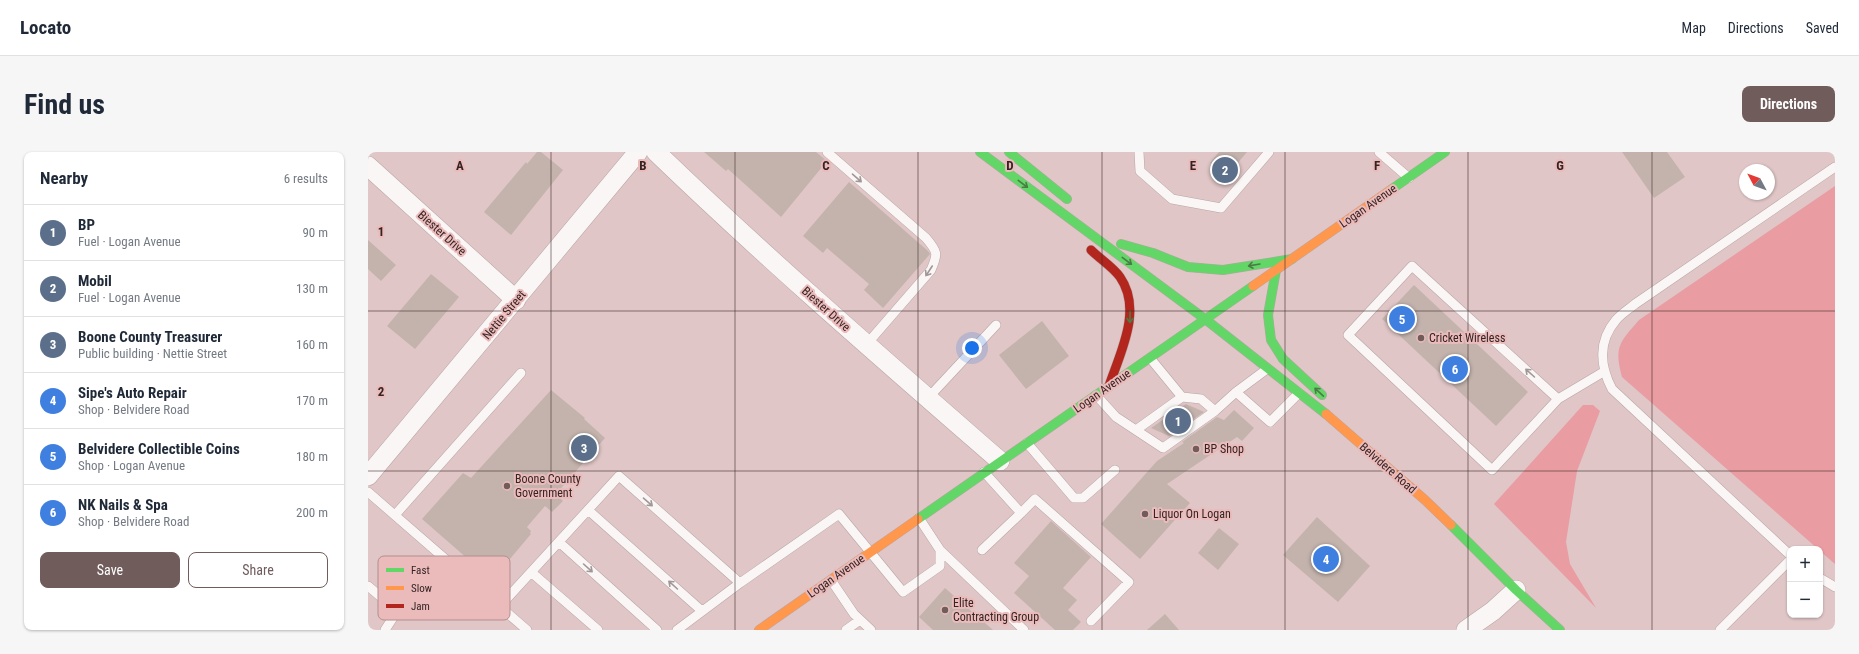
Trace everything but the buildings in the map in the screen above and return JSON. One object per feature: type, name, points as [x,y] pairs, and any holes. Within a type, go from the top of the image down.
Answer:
[{"type":"main road","points":[[980,152],[1205,319]]},
{"type":"main road","points":[[1009,152],[1074,205]]},
{"type":"main road","name":"Logan Avenue","points":[[759,630],[778,621],[870,552],[1445,152]]},
{"type":"main road","points":[[1056,208],[1075,234]]},
{"type":"main road","points":[[1205,319],[1118,241],[1188,266],[1223,270],[1292,258]]},
{"type":"main road","points":[[1086,245],[1120,277],[1128,293],[1131,320],[1109,386]]},
{"type":"main road","points":[[1276,270],[1268,315],[1271,340],[1284,359],[1331,404]]},
{"type":"main road","name":"Belvidere Road","points":[[1205,319],[1299,393],[1424,500],[1516,590],[1560,630]]},
{"type":"main road","points":[[1340,415],[1360,444]]},
{"type":"street","name":"Nettie Street","points":[[368,476],[638,152]]},
{"type":"street","name":"Biester Drive","points":[[656,152],[866,345],[1000,461]]},
{"type":"street","name":"Biester Drive","points":[[368,166],[516,300]]},
{"type":"street","points":[[1466,630],[1493,611],[1516,590]]},
{"type":"lane","points":[[827,152],[926,238],[934,247],[937,255],[931,270],[866,345]]},
{"type":"lane","points":[[1139,152],[1140,171],[1172,199],[1221,208],[1269,152]]},
{"type":"lane","points":[[1379,152],[1409,178]]},
{"type":"lane","points":[[1787,552],[1612,389],[1602,362],[1603,345],[1606,334],[1616,320],[1635,304],[1835,167]]},
{"type":"lane","points":[[1558,399],[1412,266],[1348,335],[1492,470],[1558,399],[1605,371]]},
{"type":"lane","points":[[928,398],[996,325]]},
{"type":"lane","points":[[1150,357],[1182,397]]},
{"type":"lane","points":[[1096,395],[1116,417],[1163,448],[1215,411],[1236,392],[1267,369]]},
{"type":"lane","points":[[395,515],[520,373]]},
{"type":"lane","points":[[1236,392],[1270,422],[1299,393]]},
{"type":"lane","points":[[1136,430],[1182,397],[1201,399],[1215,411]]},
{"type":"lane","points":[[1027,442],[1074,498],[1083,498],[1115,470]]},
{"type":"lane","points":[[984,472],[1021,513]]},
{"type":"lane","points":[[510,595],[619,476],[740,583]]},
{"type":"lane","points":[[368,492],[442,556]]},
{"type":"lane","points":[[982,550],[1035,499],[1129,582],[1091,621]]},
{"type":"lane","points":[[588,510],[702,611]]},
{"type":"lane","points":[[677,630],[740,583],[839,514],[903,592],[940,566],[940,550]]},
{"type":"lane","points":[[919,518],[940,550],[1024,630]]},
{"type":"lane","points":[[559,542],[657,630]]},
{"type":"lane","points":[[1720,630],[1787,563]]},
{"type":"lane","points":[[531,572],[598,630]]},
{"type":"lane","points":[[831,580],[854,614],[871,630]]},
{"type":"lane","points":[[1823,580],[1835,587]]},
{"type":"lane","points":[[368,586],[378,594]]},
{"type":"lane","points":[[510,615],[527,630]]},
{"type":"lane","points":[[385,630],[391,620]]},
{"type":"lane","points":[[846,630],[860,620]]},
{"type":"shaded area","points":[[1835,186],[1835,564],[1823,554],[1823,546],[1815,546],[1622,377],[1618,359],[1620,346],[1627,334],[1639,320]]},
{"type":"shaded area","points":[[1583,405],[1593,405],[1600,411],[1577,471],[1566,542],[1570,564],[1596,608],[1494,504]]},
{"type":"traffic: fast","points":[[980,152],[1205,319],[1326,414]]},
{"type":"traffic: fast","points":[[1009,152],[1067,199]]},
{"type":"traffic: fast","points":[[1392,189],[1445,152]]},
{"type":"traffic: fast","points":[[1121,244],[1153,253],[1188,267],[1223,270],[1292,259]]},
{"type":"traffic: fast","points":[[1276,270],[1268,315],[1271,340],[1283,359],[1322,395]]},
{"type":"traffic: fast","points":[[918,519],[1253,286]]},
{"type":"traffic: fast","points":[[1451,525],[1516,590],[1560,630]]},
{"type":"traffic: slow","points":[[1253,286],[1392,189]]},
{"type":"traffic: slow","points":[[1326,414],[1425,500],[1451,525]]},
{"type":"traffic: slow","points":[[759,630],[918,519]]},
{"type":"traffic: jam","points":[[1091,250],[1120,277],[1127,290],[1130,303],[1130,317],[1127,332],[1109,386]]},
{"type":"place","name":"Mobil","points":[[1225,170]]},
{"type":"place","name":"Belvidere Collectible Coins","points":[[1402,319]]},
{"type":"place","name":"Cricket Wireless","points":[[1421,338]]},
{"type":"place","name":"NK Nails & Spa","points":[[1455,369]]},
{"type":"place","name":"BP","points":[[1178,421]]},
{"type":"place","name":"Boone County Treasurer","points":[[584,448]]},
{"type":"place","name":"BP Shop","points":[[1196,449]]},
{"type":"place","name":"Boone County Government","points":[[507,486]]},
{"type":"place","name":"Liquor On Logan","points":[[1145,514]]},
{"type":"place","name":"Sipe's Auto Repair","points":[[1326,559]]},
{"type":"place","name":"Elite Contracting Group","points":[[945,610]]}]
